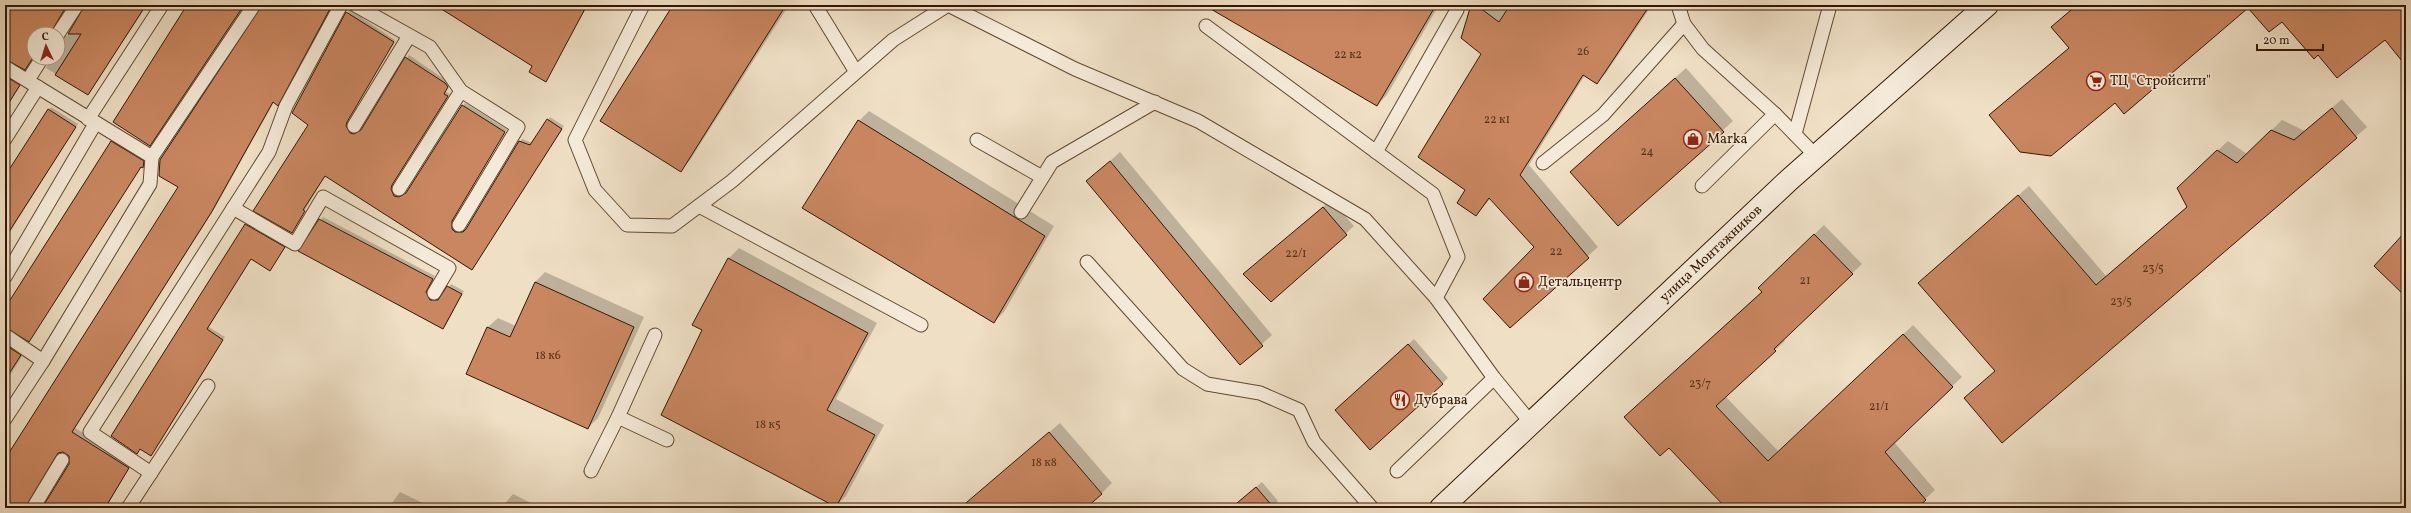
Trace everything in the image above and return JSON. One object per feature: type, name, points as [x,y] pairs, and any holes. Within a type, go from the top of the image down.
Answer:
[{"type":"main road","name":"улица Монтажников","points":[[1441,508],[1816,156],[1986,5]]},
{"type":"lane","points":[[63,26],[77,5]]},
{"type":"lane","points":[[5,277],[91,121],[162,5]]},
{"type":"lane","points":[[5,419],[43,361],[150,184],[152,157],[254,5]]},
{"type":"lane","points":[[151,473],[90,432],[269,152],[286,106],[341,5]]},
{"type":"lane","points":[[355,5],[430,47],[461,91],[518,127],[459,225]]},
{"type":"lane","points":[[644,5],[575,140],[595,190],[627,225],[672,226],[732,181],[892,40],[948,5],[1075,69],[1198,121],[1365,219],[1436,298],[1494,378],[1532,424]]},
{"type":"lane","points":[[815,5],[856,72]]},
{"type":"lane","points":[[1376,152],[1456,10],[1456,5]]},
{"type":"lane","points":[[1678,5],[1684,24],[1703,49],[1776,114],[1816,156]]},
{"type":"lane","points":[[1795,134],[1830,5]]},
{"type":"lane","points":[[1544,163],[1603,115],[1684,24]]},
{"type":"lane","points":[[1206,26],[1433,194],[1458,257],[1436,298]]},
{"type":"lane","points":[[354,126],[410,36]]},
{"type":"lane","points":[[5,139],[33,83],[39,66]]},
{"type":"lane","points":[[5,67],[152,157]]},
{"type":"lane","points":[[399,189],[461,91]]},
{"type":"lane","points":[[1021,212],[1052,162],[1155,102]]},
{"type":"lane","points":[[1702,186],[1776,114]]},
{"type":"lane","points":[[977,140],[1042,177]]},
{"type":"lane","points":[[233,208],[295,244],[323,196],[449,268],[434,292]]},
{"type":"lane","points":[[699,206],[921,325]]},
{"type":"lane","points":[[1087,262],[1183,370],[1207,384],[1260,392],[1299,410],[1314,442],[1372,508]]},
{"type":"lane","points":[[5,335],[43,361]]},
{"type":"lane","points":[[591,471],[656,335]]},
{"type":"lane","points":[[1397,471],[1494,378]]},
{"type":"lane","points":[[128,508],[208,386]]},
{"type":"lane","points":[[618,417],[667,440]]},
{"type":"lane","points":[[33,508],[62,460]]},
{"type":"building","points":[[14,5],[67,5],[55,26],[26,26],[26,66],[28,66],[25,70],[5,59],[5,18]]},
{"type":"building","points":[[85,5],[146,5],[88,95],[55,75],[61,66],[66,66],[66,58],[81,34],[68,34]]},
{"type":"building","points":[[187,5],[244,5],[150,146],[113,122]]},
{"type":"building","points":[[262,5],[332,5],[278,106],[273,102],[211,213],[72,432],[129,468],[105,508],[42,508],[69,464],[69,456],[63,452],[58,453],[25,508],[5,508],[5,459],[178,187],[159,176],[160,160]]},
{"type":"building","points":[[435,5],[587,5],[546,82],[529,72],[532,66]]},
{"type":"building","points":[[673,5],[786,5],[681,172],[600,121]]},
{"type":"building","points":[[1204,5],[1436,5],[1377,106]]},
{"type":"building","points":[[1471,5],[1476,5],[1499,22],[1510,5],[1650,5],[1597,84],[1583,75],[1520,175],[1589,258],[1510,328],[1483,299],[1534,247],[1489,198],[1476,216],[1457,203],[1465,190],[1418,157],[1481,54],[1461,38]]},
{"type":"building","name":"ТЦ \"Стройсити\"","points":[[2077,5],[2406,5],[2406,66],[2385,40],[2337,78],[2318,55],[2314,59],[2282,22],[2269,32],[2248,8],[2124,114],[2115,103],[2051,156],[2020,152],[1989,115],[2069,48],[2051,27]]},
{"type":"building","points":[[346,12],[394,42],[347,122],[346,126],[350,133],[354,134],[361,130],[405,57],[445,83],[448,87],[444,94],[448,96],[392,185],[391,189],[394,196],[399,197],[406,193],[462,105],[505,132],[452,221],[452,229],[455,232],[463,232],[466,229],[519,141],[530,145],[547,119],[562,129],[472,270],[325,176],[303,210],[305,211],[292,233],[253,211],[308,125],[292,113]]},
{"type":"building","points":[[5,76],[20,85],[5,109]]},
{"type":"building","points":[[1675,78],[1724,132],[1618,226],[1570,172]]},
{"type":"building","points":[[2332,108],[2357,138],[2002,443],[1964,398],[1995,371],[1918,283],[2018,195],[2096,285],[2187,207],[2177,188],[2217,150],[2237,163],[2271,130],[2294,140]]},
{"type":"building","points":[[48,109],[76,127],[5,238],[5,176]]},
{"type":"building","points":[[858,120],[1045,236],[994,323],[802,208]]},
{"type":"building","points":[[111,141],[144,161],[143,168],[141,167],[29,342],[5,327],[5,308]]},
{"type":"building","points":[[1110,161],[1263,346],[1240,365],[1086,181]]},
{"type":"building","points":[[1323,207],[1347,235],[1271,302],[1243,274]]},
{"type":"building","points":[[319,219],[433,279],[426,292],[430,300],[438,300],[447,286],[462,294],[443,329],[298,251]]},
{"type":"building","points":[[245,224],[285,247],[270,271],[251,259],[207,329],[223,340],[151,456],[140,449],[137,454],[111,436]]},
{"type":"building","points":[[2406,231],[2406,297],[2374,266]]},
{"type":"building","points":[[1814,234],[1853,274],[1774,349],[1776,351],[1716,406],[1768,461],[1903,334],[1953,387],[1885,452],[1926,500],[1917,508],[1726,508],[1669,448],[1660,456],[1624,417],[1762,292],[1758,288]]},
{"type":"building","points":[[728,258],[868,333],[827,410],[875,435],[836,507],[661,415],[702,330],[692,325]]},
{"type":"building","points":[[535,282],[634,327],[588,429],[466,374],[487,327],[510,337]]},
{"type":"building","points":[[1408,344],[1443,384],[1370,450],[1335,410]]},
{"type":"building","points":[[5,345],[21,355],[5,380]]},
{"type":"building","points":[[1049,432],[1102,494],[1086,508],[960,508]]},
{"type":"building","points":[[1256,487],[1274,508],[1231,508]]},
{"type":"place","name":"ТЦ \"Стройсити\"","points":[[2096,81]]},
{"type":"place","name":"Marka","points":[[1693,139]]},
{"type":"place","name":"Детальцентр","points":[[1524,282]]},
{"type":"place","name":"Дубрава","points":[[1400,400]]}]
